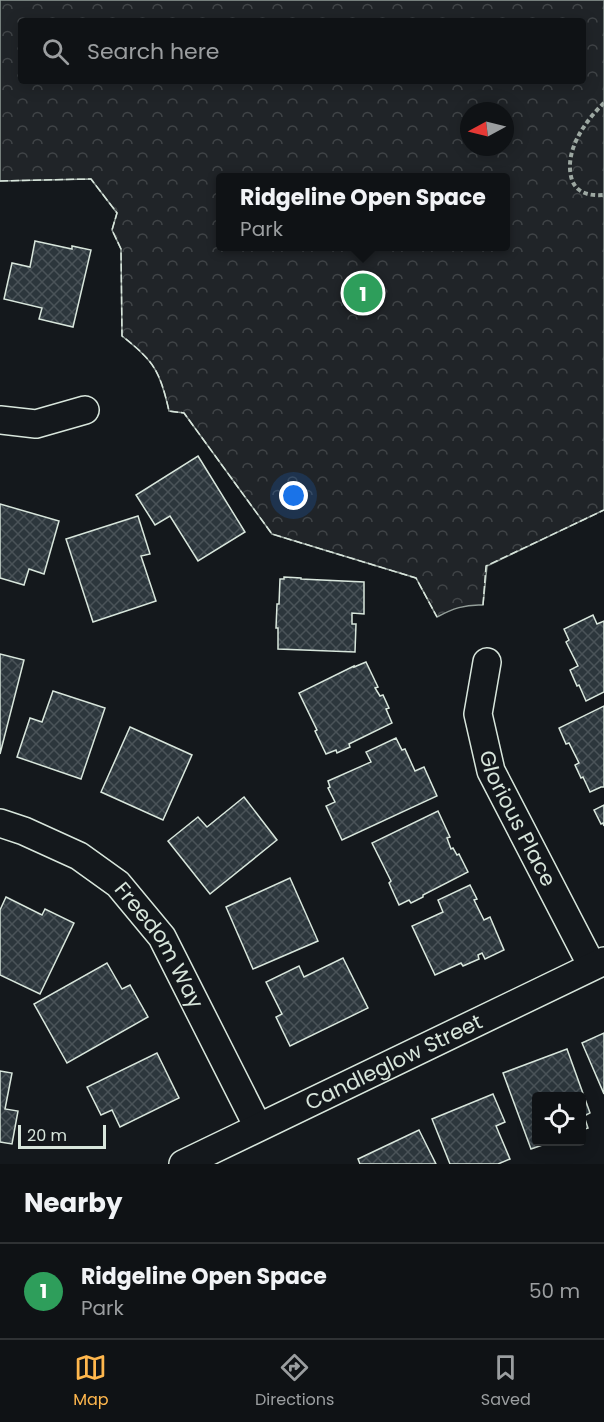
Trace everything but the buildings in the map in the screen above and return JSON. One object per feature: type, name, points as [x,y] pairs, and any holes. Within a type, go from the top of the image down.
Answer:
[{"type":"street","points":[[0,420],[36,424],[85,410]]},
{"type":"street","name":"Glorious Place","points":[[487,662],[478,714],[491,771],[598,964]]},
{"type":"street","name":"Freedom Way","points":[[0,823],[24,831],[79,856],[118,884],[162,937],[258,1128]]},
{"type":"street","name":"Candleglow Street","points":[[183,1164],[598,964]]},
{"type":"path","points":[[604,103],[591,117],[578,139],[573,151],[570,173],[574,185],[580,190],[592,196],[604,195]]},
{"type":"green space","points":[[0,0],[604,0],[604,510],[487,566],[483,605],[470,605],[437,617],[416,578],[272,534],[184,413],[169,411],[159,376],[149,360],[122,336],[121,249],[112,230],[117,213],[91,179],[0,181]]},
{"type":"fence","points":[[0,181],[91,179],[117,213],[112,230],[121,249],[122,336],[149,360],[159,376],[169,411],[184,413],[272,534],[416,578],[437,617]]},
{"type":"fence","points":[[483,605],[486,566],[604,510]]},
{"type":"place","name":"Ridgeline Open Space","points":[[363,293]]}]
